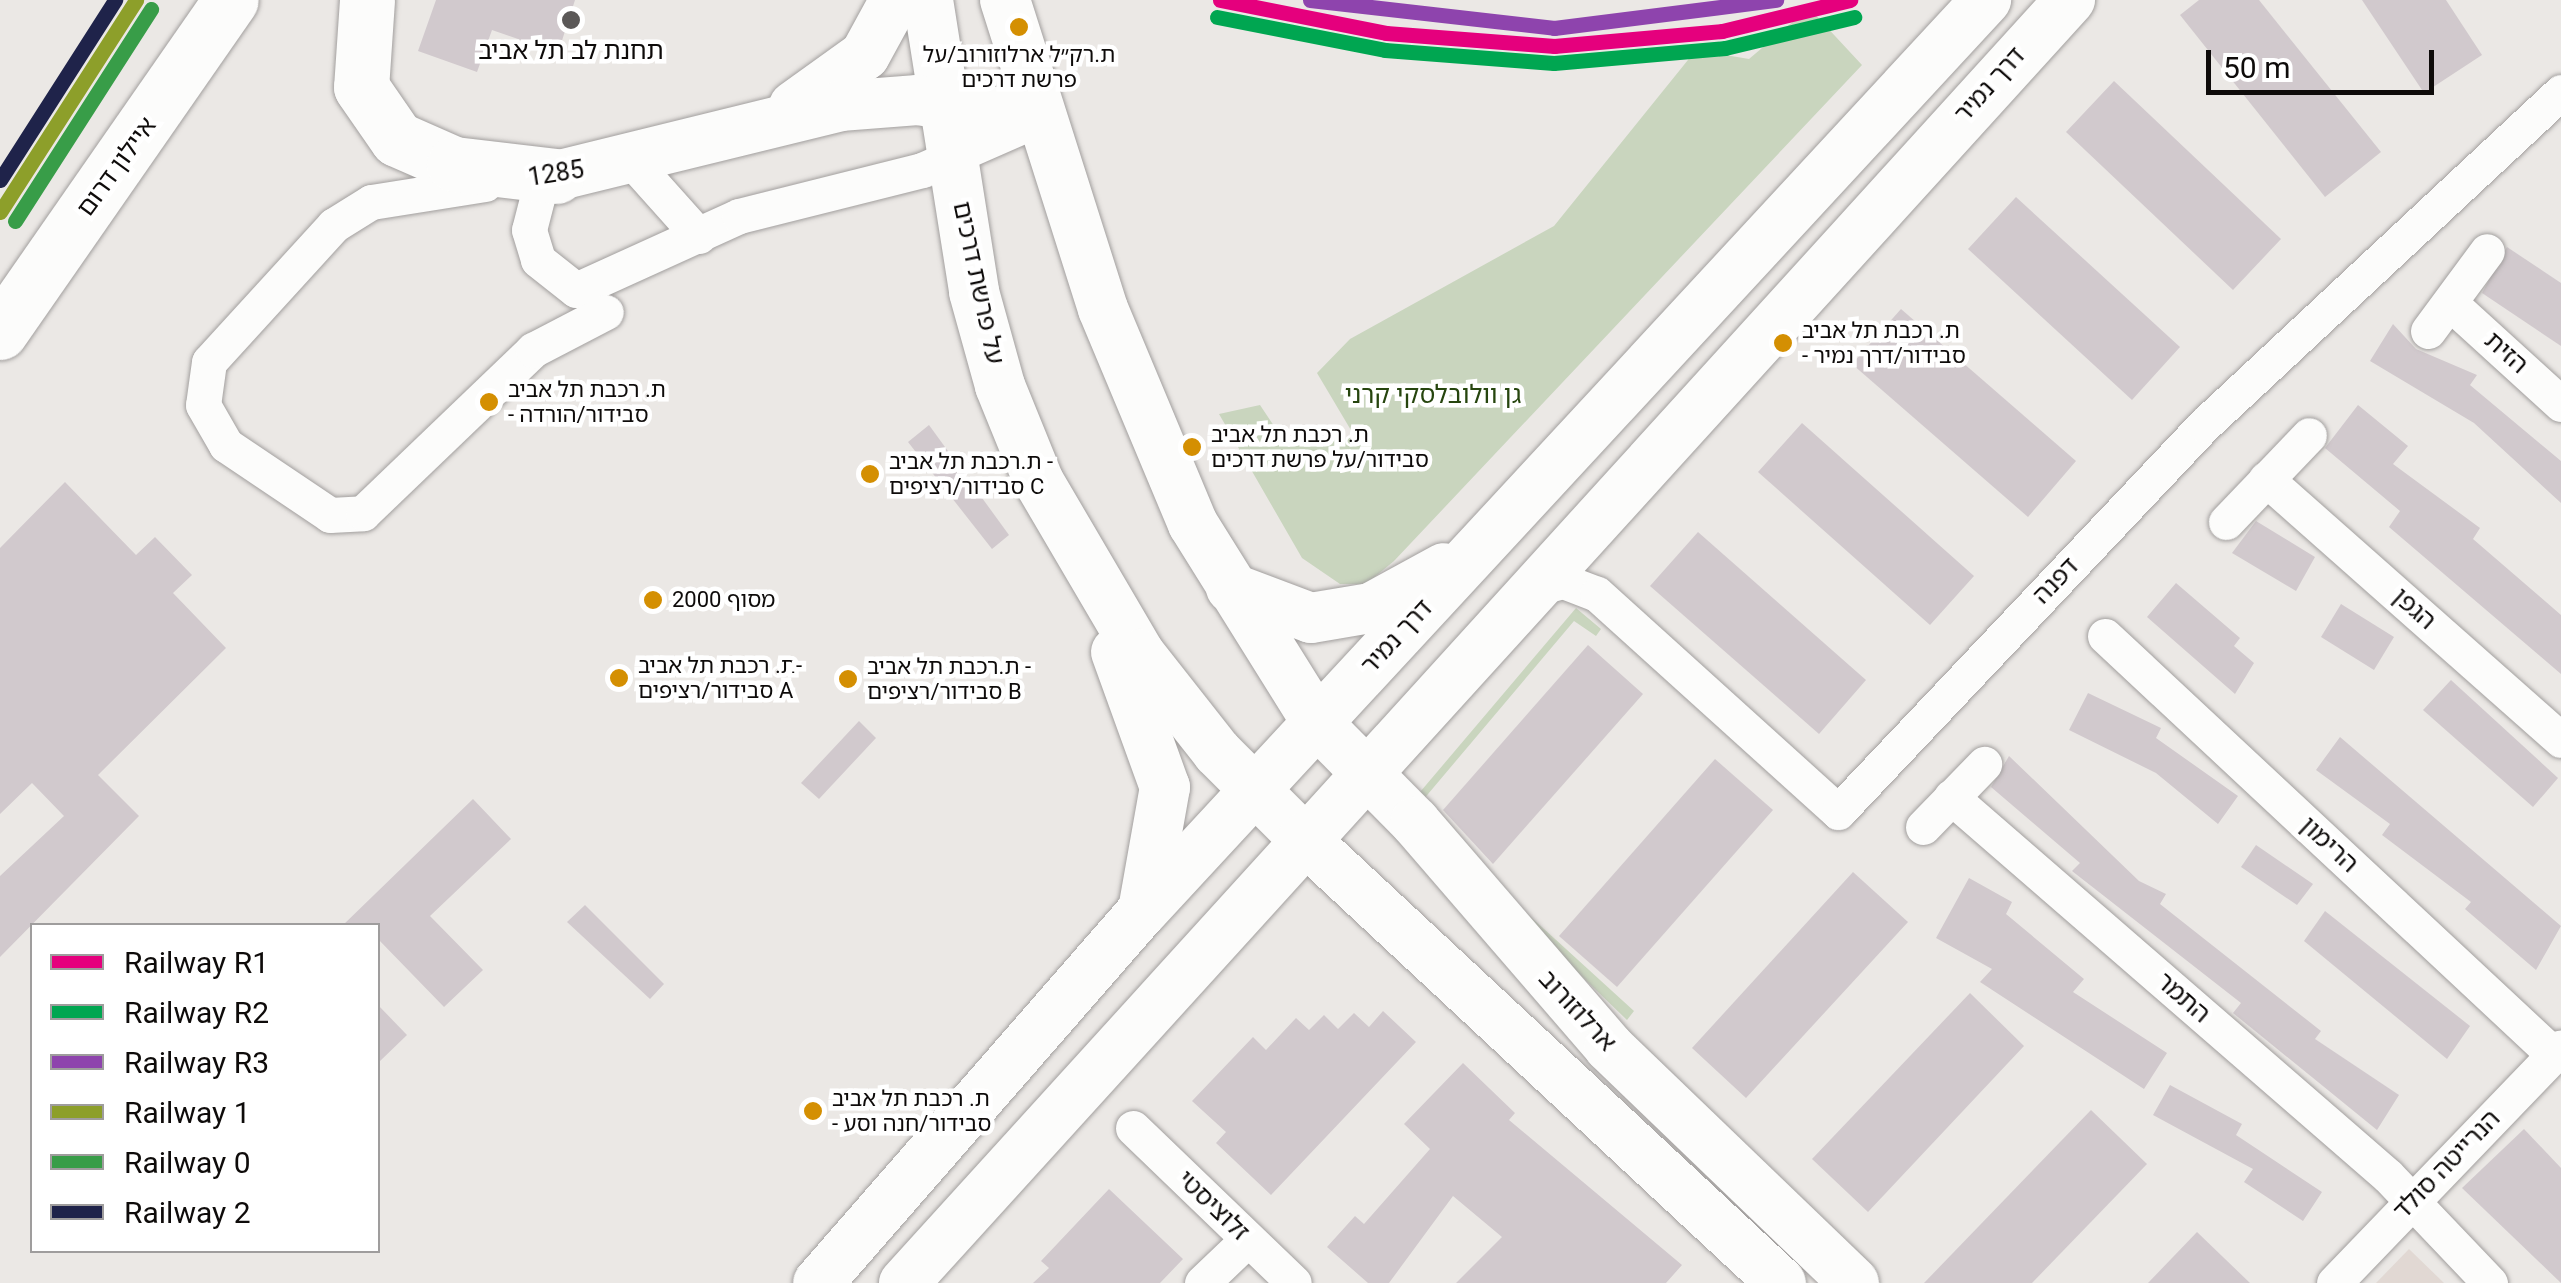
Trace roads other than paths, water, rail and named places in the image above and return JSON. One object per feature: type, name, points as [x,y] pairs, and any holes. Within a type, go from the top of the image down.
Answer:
[{"type":"highway","name":"איילון דרום","points":[[0,332],[231,0]]},
{"type":"highway","points":[[367,0],[361,87],[398,139],[454,164],[556,176]]},
{"type":"main road","points":[[762,121],[829,89],[865,55],[896,0]]},
{"type":"main road","name":"על פרשת דרכים","points":[[928,0],[953,156],[1000,386],[1090,576],[1178,704],[1255,791]]},
{"type":"main road","points":[[1005,0],[1038,119],[1130,376],[1193,524],[1318,724]]},
{"type":"main road","name":"דרך נמיר","points":[[818,1283],[1142,912],[1986,0]]},
{"type":"main road","name":"דרך נמיר","points":[[904,1283],[1303,838],[1540,587],[2070,0]]},
{"type":"main road","name":"1285","points":[[556,176],[630,160],[762,121],[840,106],[945,105],[1038,119]]},
{"type":"main road","points":[[1231,588],[1280,613],[1341,615],[1479,549]]},
{"type":"main road","points":[[1090,576],[1166,787],[1142,912]]},
{"type":"main road","name":"ארלוזורוב","points":[[1318,724],[1366,772],[1609,1047],[1854,1283]]},
{"type":"main road","points":[[1255,791],[1781,1283]]},
{"type":"street","name":"דפנה","points":[[1540,587],[1564,582],[1597,594],[1838,812],[2217,413],[2561,92]]},
{"type":"street","points":[[556,176],[539,191],[529,230],[538,260],[576,290],[770,205],[953,156],[1038,119]]},
{"type":"street","points":[[630,160],[699,236]]},
{"type":"street","name":"1285","points":[[556,176],[417,191],[334,225],[209,362],[201,387],[209,424],[315,507],[363,513],[533,350],[606,312]]},
{"type":"street","points":[[2428,331],[2486,251]]},
{"type":"street","name":"הזית","points":[[2450,303],[2561,404]]},
{"type":"street","points":[[2226,522],[2310,434]]},
{"type":"street","name":"הגפן","points":[[2266,479],[2561,740]]},
{"type":"street","name":"הרימון","points":[[2105,636],[2558,1051]]},
{"type":"street","points":[[1923,827],[1984,764]]},
{"type":"street","name":"התמר","points":[[1952,797],[2414,1200],[2490,1283]]},
{"type":"street","name":"הנרייטה סולד","points":[[2334,1283],[2558,1051]]},
{"type":"street","name":"זלוציסטי","points":[[1133,1128],[1294,1283]]},
{"type":"street","points":[[1202,1283],[1247,1240]]},
{"type":"rail line","name":"2","points":[[0,180],[115,0]]},
{"type":"rail line","name":"1","points":[[0,212],[136,0]]},
{"type":"rail line","name":"R1","points":[[1220,0],[1386,33],[1554,46],[1722,31],[1850,0]]},
{"type":"rail line","name":"R3","points":[[1310,0],[1554,28],[1776,0]]},
{"type":"rail line","name":"0","points":[[15,221],[151,9]]},
{"type":"rail line","name":"R2","points":[[1217,17],[1385,50],[1554,63],[1725,48],[1854,17]]},
{"type":"place","name":"תחנת לב תל אביב","points":[[571,20]]},
{"type":"place","name":"ת.רק״ל ארלוזורוב/על פרשת דרכים","points":[[1019,27]]},
{"type":"place","name":"ת. רכבת תל אביב - סבידור/דרך נמיר","points":[[1783,343]]},
{"type":"place","name":"ת. רכבת תל אביב - סבידור/הורדה","points":[[489,402]]},
{"type":"place","name":"ת. רכבת תל אביב סבידור/על פרשת דרכים","points":[[1192,447]]},
{"type":"place","name":"ת.רכבת תל אביב - סבידור/רציפים C","points":[[870,474]]},
{"type":"place","name":"מסוף 2000","points":[[653,600]]},
{"type":"place","name":"ת. רכבת תל אביב- סבידור/רציפים A","points":[[619,678]]},
{"type":"place","name":"ת.רכבת תל אביב - סבידור/רציפים B","points":[[848,679]]},
{"type":"place","name":"ת. רכבת תל אביב - סבידור/חנה וסע","points":[[813,1111]]},
{"type":"park label","name":"גן וולובלסקי קרני","points":[[1433,395]]}]
